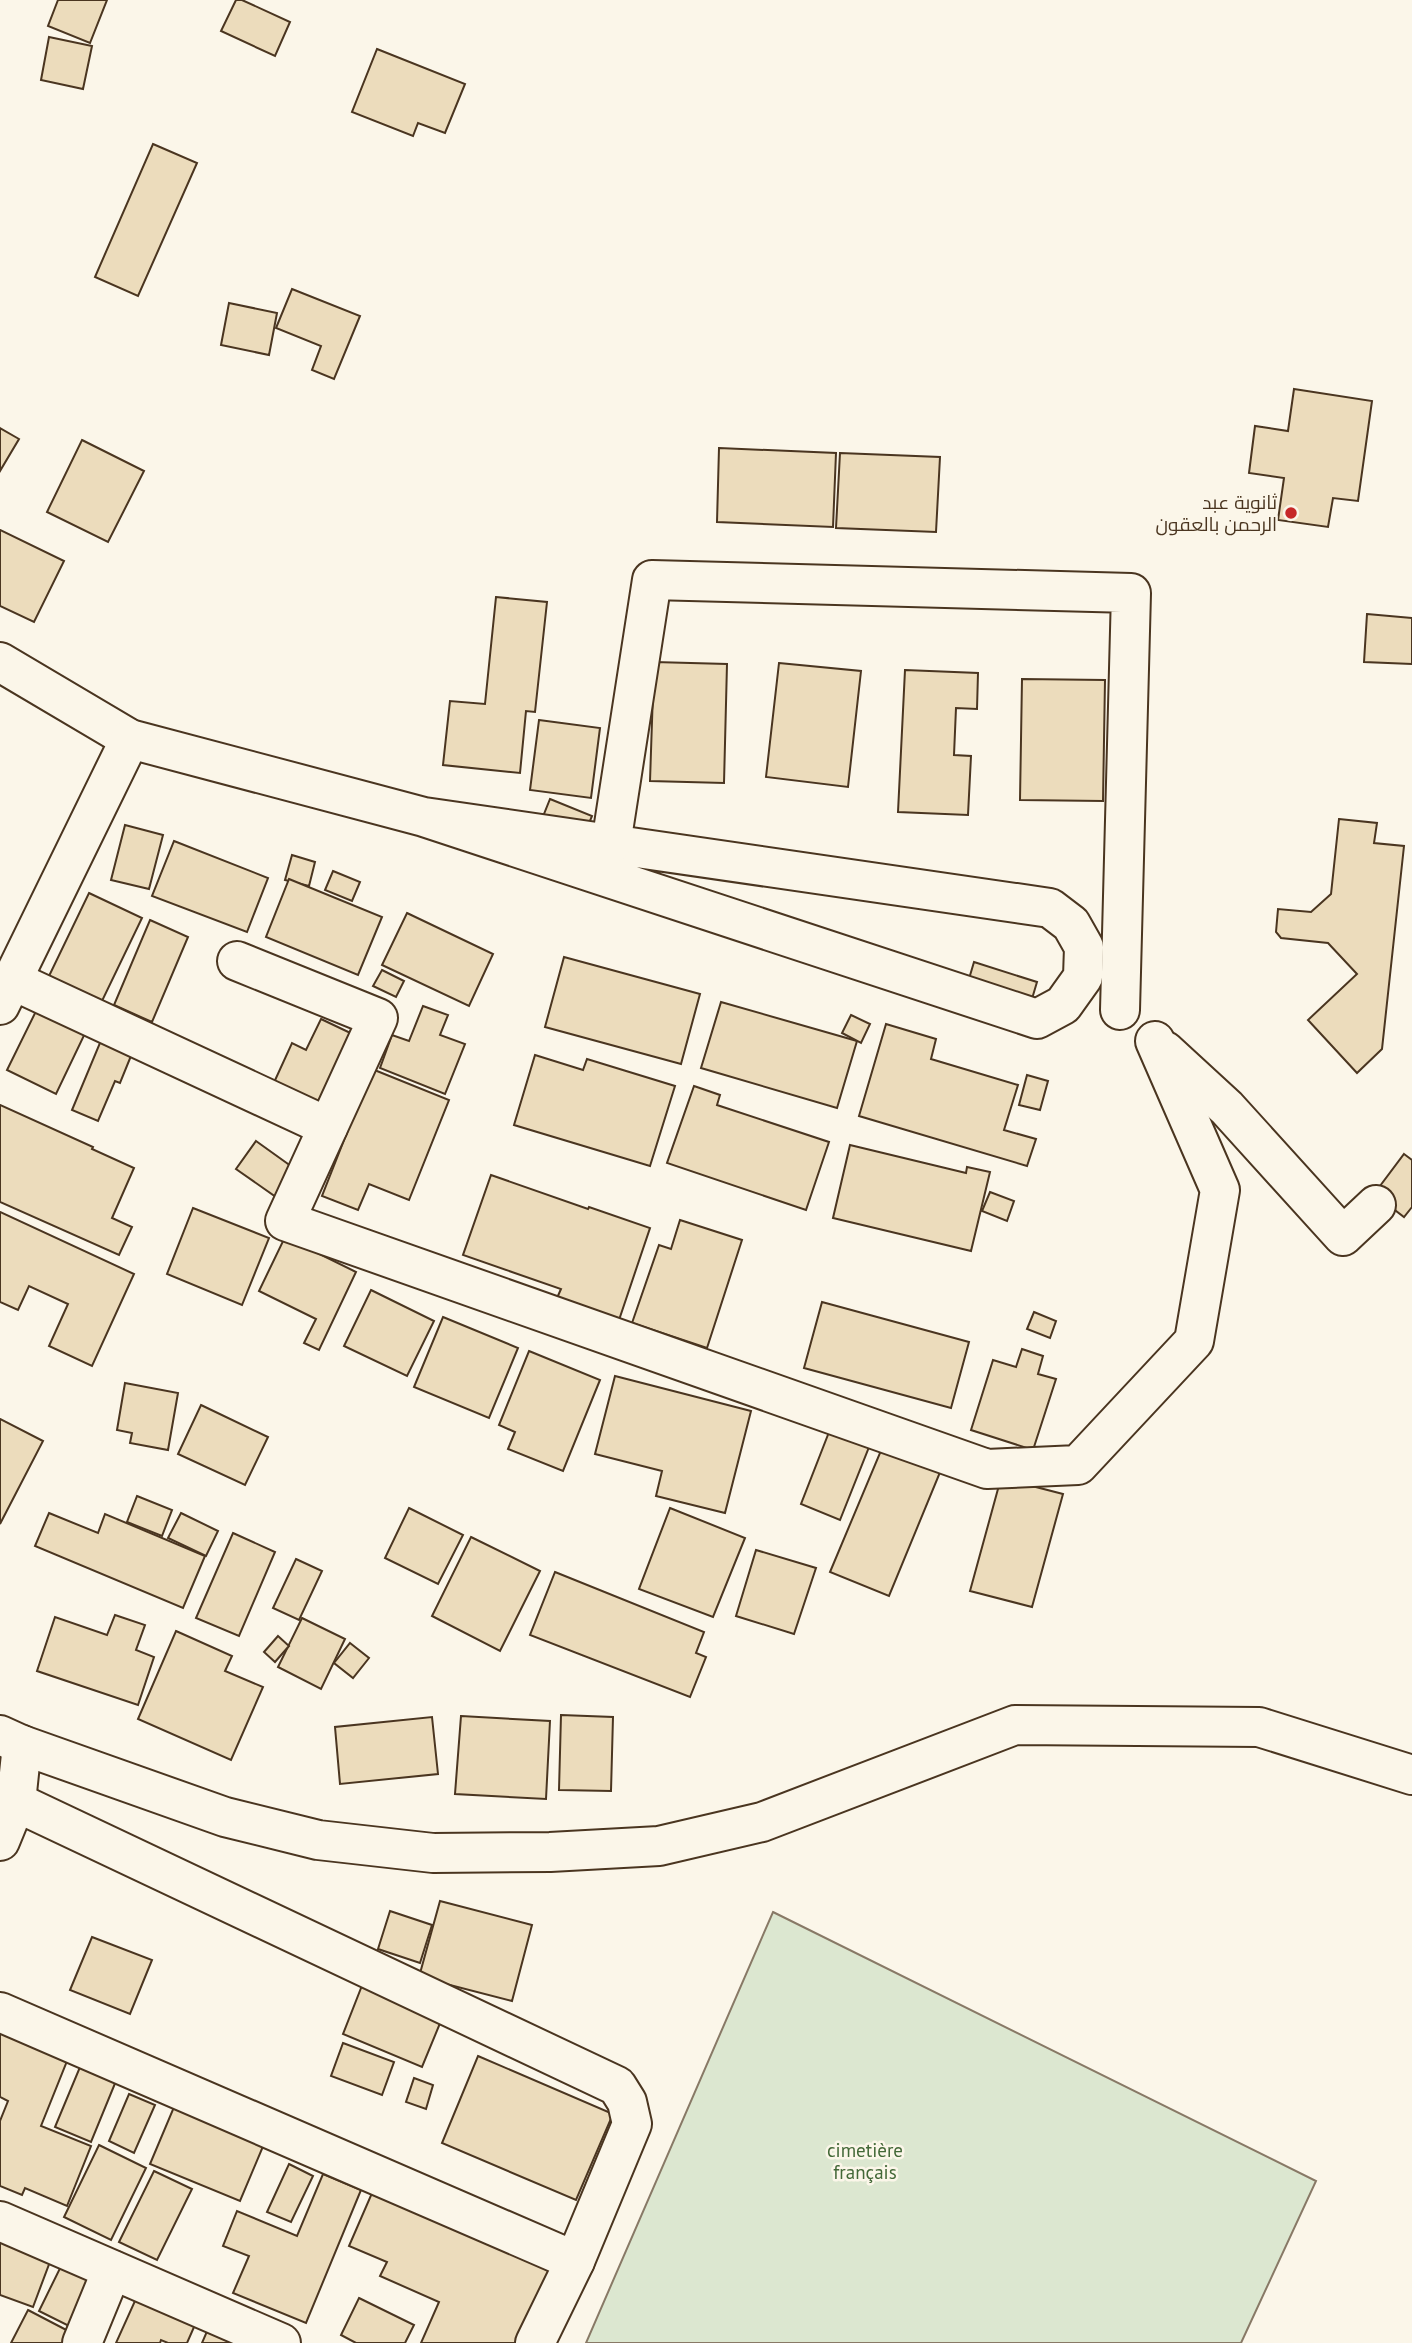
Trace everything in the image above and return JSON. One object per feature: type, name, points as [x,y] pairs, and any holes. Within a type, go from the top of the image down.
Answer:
[{"type":"street","points":[[611,844],[652,580],[1131,593],[1120,1010]]},
{"type":"street","points":[[0,662],[130,738],[424,817],[1037,1019],[1063,1005],[1083,977],[1084,947],[1072,924],[1050,908],[424,817]]},
{"type":"street","points":[[130,738],[6,992],[328,1127]]},
{"type":"street","points":[[237,961],[378,1017],[285,1221],[987,1469],[1078,1465],[1194,1341],[1220,1190],[1155,1041]]},
{"type":"street","points":[[1083,977],[1227,1108],[1343,1236],[1377,1205]]},
{"type":"street","points":[[0,1841],[16,1802],[11,1740],[225,1817],[318,1840],[433,1853],[550,1852],[659,1846],[762,1822],[1014,1725],[1259,1727],[1412,1775]]},
{"type":"street","points":[[16,1802],[617,2085],[627,2102],[632,2124],[575,2261],[535,2343]]},
{"type":"street","points":[[0,2011],[575,2261]]},
{"type":"street","points":[[0,2221],[281,2343]]},
{"type":"street","points":[[82,2343],[112,2270]]},
{"type":"green space","name":"cimetière français","points":[[773,1912],[1316,2181],[1241,2343],[586,2343]]},
{"type":"building","points":[[58,0],[107,0],[90,43],[48,26]]},
{"type":"building","points":[[236,0],[242,0],[290,22],[275,56],[221,31]]},
{"type":"building","points":[[49,37],[92,46],[83,89],[41,80]]},
{"type":"building","points":[[377,49],[465,84],[445,133],[418,123],[413,136],[352,112]]},
{"type":"building","points":[[153,144],[197,163],[138,296],[95,277]]},
{"type":"building","points":[[292,289],[360,316],[334,379],[312,370],[321,346],[276,328]]},
{"type":"building","points":[[229,303],[277,313],[269,355],[221,345]]},
{"type":"building","points":[[1294,389],[1372,401],[1358,501],[1333,498],[1328,527],[1278,520],[1284,478],[1249,473],[1255,426],[1288,431]]},
{"type":"building","points":[[0,428],[19,439],[0,471]]},
{"type":"building","points":[[82,440],[144,471],[108,542],[47,512]]},
{"type":"building","points":[[719,448],[836,453],[833,527],[717,522]]},
{"type":"building","points":[[840,453],[940,457],[936,532],[836,528]]},
{"type":"building","points":[[0,530],[64,561],[34,622],[0,606]]},
{"type":"building","points":[[496,597],[547,602],[535,712],[526,711],[520,773],[443,765],[450,701],[485,704]]},
{"type":"building","points":[[1367,614],[1412,618],[1412,664],[1364,662]]},
{"type":"building","points":[[654,662],[727,664],[724,783],[650,781]]},
{"type":"building","points":[[779,663],[861,671],[848,787],[766,777]]},
{"type":"building","points":[[905,670],[978,673],[977,709],[956,708],[954,755],[971,756],[968,815],[898,812]]},
{"type":"building","points":[[1022,679],[1105,680],[1103,801],[1020,800]]},
{"type":"building","points":[[539,720],[600,728],[591,798],[530,790]]},
{"type":"building","points":[[550,799],[592,816],[580,845],[538,829]]},
{"type":"building","points":[[1339,819],[1377,823],[1374,843],[1404,846],[1382,1049],[1357,1073],[1308,1020],[1357,974],[1328,943],[1281,938],[1276,932],[1278,909],[1311,912],[1331,894]]},
{"type":"building","points":[[125,825],[163,835],[149,889],[111,880]]},
{"type":"building","points":[[174,841],[268,878],[247,932],[152,896]]},
{"type":"building","points":[[292,855],[315,862],[309,886],[285,880]]},
{"type":"building","points":[[333,871],[360,882],[352,901],[325,890]]},
{"type":"building","points":[[289,879],[382,917],[358,975],[266,937]]},
{"type":"building","points":[[89,893],[142,918],[102,1001],[49,976]]},
{"type":"building","points":[[407,913],[493,954],[469,1006],[382,965]]},
{"type":"building","points":[[150,920],[188,937],[152,1022],[114,1005]]},
{"type":"building","points":[[564,957],[700,994],[681,1064],[545,1027]]},
{"type":"building","points":[[974,962],[1037,982],[1026,1019],[963,999]]},
{"type":"building","points":[[382,970],[404,981],[396,997],[373,986]]},
{"type":"building","points":[[41,1001],[89,1025],[56,1094],[7,1070]]},
{"type":"building","points":[[721,1002],[857,1041],[837,1108],[701,1068]]},
{"type":"building","points":[[423,1006],[448,1015],[440,1035],[465,1044],[445,1094],[380,1068],[392,1035],[409,1041]]},
{"type":"building","points":[[851,1015],[870,1024],[861,1043],[842,1033]]},
{"type":"building","points":[[321,1019],[361,1038],[326,1114],[271,1089],[292,1043],[306,1050]]},
{"type":"building","points":[[886,1024],[936,1039],[931,1059],[1018,1085],[1004,1130],[1036,1139],[1027,1166],[859,1116]]},
{"type":"building","points":[[102,1038],[133,1051],[120,1083],[115,1081],[98,1121],[72,1110]]},
{"type":"building","points":[[535,1055],[583,1070],[587,1059],[675,1086],[650,1166],[514,1125]]},
{"type":"building","points":[[372,1069],[449,1100],[409,1200],[369,1184],[358,1210],[322,1196]]},
{"type":"building","points":[[1027,1075],[1048,1081],[1040,1110],[1019,1105]]},
{"type":"building","points":[[694,1086],[720,1095],[717,1105],[829,1142],[806,1210],[667,1163]]},
{"type":"building","points":[[0,1105],[134,1168],[112,1218],[132,1227],[119,1255],[0,1202]]},
{"type":"building","points":[[256,1141],[295,1169],[276,1197],[236,1169]]},
{"type":"building","points":[[850,1145],[966,1173],[967,1167],[990,1172],[971,1251],[833,1218]]},
{"type":"building","points":[[1404,1154],[1412,1160],[1412,1207],[1404,1217],[1374,1194]]},
{"type":"building","points":[[491,1175],[650,1228],[619,1320],[557,1298],[561,1289],[463,1255]]},
{"type":"building","points":[[990,1192],[1014,1201],[1007,1221],[982,1211]]},
{"type":"building","points":[[193,1208],[269,1238],[242,1305],[167,1274]]},
{"type":"building","points":[[0,1212],[134,1274],[92,1366],[49,1346],[68,1304],[29,1286],[18,1310],[0,1302]]},
{"type":"building","points":[[680,1220],[742,1240],[707,1348],[632,1323],[659,1245],[671,1249]]},
{"type":"building","points":[[285,1237],[356,1272],[319,1350],[304,1343],[316,1319],[259,1291]]},
{"type":"building","points":[[371,1290],[434,1321],[407,1376],[344,1346]]},
{"type":"building","points":[[822,1302],[969,1342],[951,1408],[804,1368]]},
{"type":"building","points":[[1034,1312],[1056,1321],[1050,1338],[1027,1329]]},
{"type":"building","points":[[443,1317],[518,1348],[489,1418],[414,1387]]},
{"type":"building","points":[[1022,1349],[1043,1356],[1038,1374],[1056,1379],[1033,1450],[971,1430],[993,1360],[1016,1367]]},
{"type":"building","points":[[529,1351],[600,1380],[563,1471],[508,1449],[515,1432],[499,1425]]},
{"type":"building","points":[[615,1376],[751,1411],[725,1513],[656,1496],[662,1471],[595,1454]]},
{"type":"building","points":[[125,1383],[178,1393],[168,1450],[130,1443],[132,1433],[117,1430]]},
{"type":"building","points":[[201,1405],[268,1437],[245,1485],[178,1454]]},
{"type":"building","points":[[0,1419],[43,1441],[0,1524]]},
{"type":"building","points":[[831,1427],[871,1442],[840,1520],[801,1504]]},
{"type":"building","points":[[885,1441],[943,1465],[889,1596],[830,1572]]},
{"type":"building","points":[[1001,1478],[1063,1494],[1032,1607],[970,1591]]},
{"type":"building","points":[[137,1496],[172,1510],[162,1536],[127,1522]]},
{"type":"building","points":[[409,1508],[463,1535],[438,1584],[385,1558]]},
{"type":"building","points":[[670,1508],[745,1538],[713,1617],[639,1589]]},
{"type":"building","points":[[49,1513],[98,1533],[105,1514],[205,1556],[183,1608],[35,1546]]},
{"type":"building","points":[[181,1513],[218,1531],[206,1556],[168,1538]]},
{"type":"building","points":[[233,1533],[275,1552],[239,1636],[196,1618]]},
{"type":"building","points":[[471,1537],[540,1571],[500,1651],[432,1616]]},
{"type":"building","points":[[756,1550],[816,1568],[794,1634],[736,1616]]},
{"type":"building","points":[[296,1559],[322,1571],[299,1620],[273,1608]]},
{"type":"building","points":[[555,1572],[704,1632],[696,1653],[706,1657],[690,1697],[530,1635]]},
{"type":"building","points":[[115,1615],[145,1625],[136,1650],[154,1657],[138,1705],[37,1671],[55,1617],[107,1635]]},
{"type":"building","points":[[302,1618],[345,1639],[321,1689],[278,1667]]},
{"type":"building","points":[[176,1631],[232,1656],[225,1671],[263,1687],[231,1760],[138,1719]]},
{"type":"building","points":[[278,1636],[289,1646],[275,1662],[264,1652]]},
{"type":"building","points":[[350,1643],[369,1658],[353,1678],[334,1663]]},
{"type":"building","points":[[561,1715],[613,1717],[611,1791],[559,1790]]},
{"type":"building","points":[[461,1716],[550,1721],[546,1799],[455,1794]]},
{"type":"building","points":[[432,1717],[438,1774],[340,1784],[335,1727]]},
{"type":"building","points":[[440,1901],[532,1925],[512,2001],[419,1977]]},
{"type":"building","points":[[390,1911],[432,1925],[420,1963],[378,1949]]},
{"type":"building","points":[[92,1937],[152,1960],[130,2014],[70,1990]]},
{"type":"building","points":[[363,1983],[443,2016],[422,2067],[343,2034]]},
{"type":"building","points":[[0,2033],[67,2061],[41,2126],[91,2146],[67,2206],[25,2188],[22,2195],[0,2186],[0,2121],[8,2101],[0,2097]]},
{"type":"building","points":[[343,2043],[394,2062],[382,2095],[331,2076]]},
{"type":"building","points":[[478,2056],[613,2114],[576,2200],[442,2143]]},
{"type":"building","points":[[80,2067],[116,2081],[91,2142],[55,2127]]},
{"type":"building","points":[[414,2078],[433,2085],[426,2109],[406,2102]]},
{"type":"building","points":[[129,2094],[155,2105],[134,2153],[109,2141]]},
{"type":"building","points":[[174,2107],[264,2144],[240,2201],[150,2164]]},
{"type":"building","points":[[99,2145],[146,2168],[111,2240],[64,2217]]},
{"type":"building","points":[[289,2164],[313,2176],[291,2222],[267,2212]]},
{"type":"building","points":[[154,2171],[192,2189],[157,2260],[119,2242]]},
{"type":"building","points":[[323,2174],[361,2190],[306,2323],[233,2293],[249,2256],[223,2246],[237,2211],[297,2236]]},
{"type":"building","points":[[372,2193],[563,2276],[533,2343],[421,2343],[439,2302],[380,2276],[387,2262],[349,2246]]},
{"type":"building","points":[[0,2221],[57,2243],[33,2307],[0,2295]]},
{"type":"building","points":[[69,2250],[113,2271],[83,2333],[39,2311]]},
{"type":"building","points":[[139,2292],[198,2318],[187,2343],[168,2343],[161,2340],[160,2343],[116,2343]]},
{"type":"building","points":[[359,2298],[414,2325],[405,2343],[356,2343],[341,2335]]},
{"type":"building","points":[[28,2310],[76,2335],[72,2343],[11,2343]]},
{"type":"building","points":[[211,2322],[262,2343],[202,2343]]},
{"type":"place","name":"ثانوية عبد الرحمن بالعقون","points":[[1291,513]]}]
